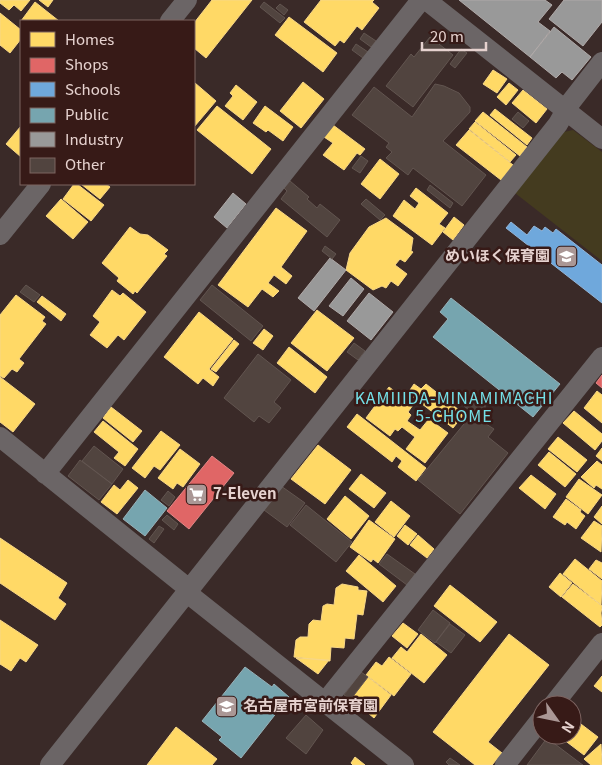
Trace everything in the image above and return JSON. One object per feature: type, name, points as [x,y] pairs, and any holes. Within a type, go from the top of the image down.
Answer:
[{"type":"street","points":[[171,20],[187,0]]},
{"type":"street","points":[[45,474],[421,0]]},
{"type":"street","points":[[426,0],[602,139]]},
{"type":"street","points":[[50,765],[558,124],[565,110],[602,62]]},
{"type":"street","points":[[0,235],[40,185]]},
{"type":"street","points":[[325,702],[602,356]]},
{"type":"street","points":[[0,437],[404,765]]},
{"type":"street","points":[[560,695],[602,643]]},
{"type":"street","points":[[505,765],[532,731]]},
{"type":"shaded area","points":[[573,130],[602,152],[602,261],[515,193],[564,132]]},
{"type":"building: Homes","points":[[0,0],[30,0],[21,11],[14,5],[9,10],[0,3]]},
{"type":"building: Homes","points":[[39,0],[53,0],[48,7]]},
{"type":"building: Homes","points":[[212,0],[252,0],[206,58],[195,49],[195,22]]},
{"type":"building: Homes","points":[[321,0],[374,0],[372,2],[379,8],[362,30],[357,26],[344,43],[340,40],[335,46],[304,22]]},
{"type":"building: Homes","points":[[35,2],[58,20],[22,20]]},
{"type":"building: Homes","points":[[0,13],[20,29],[20,40],[10,53],[0,45]]},
{"type":"building: Homes","points":[[289,17],[337,53],[323,72],[275,35]]},
{"type":"building: Homes","points":[[493,70],[507,79],[497,93],[483,84]]},
{"type":"building: Homes","points":[[303,82],[324,99],[301,128],[280,111]]},
{"type":"building: Homes","points":[[195,83],[216,101],[195,126]]},
{"type":"building: Homes","points":[[509,83],[518,90],[506,105],[497,97]]},
{"type":"building: Homes","points":[[236,85],[257,102],[243,120],[225,106],[233,96],[230,93]]},
{"type":"building: Homes","points":[[523,90],[547,109],[536,123],[512,103]]},
{"type":"building: Homes","points":[[217,106],[271,149],[252,174],[197,130]]},
{"type":"building: Homes","points":[[265,106],[293,127],[283,141],[268,130],[266,132],[253,123]]},
{"type":"building: Homes","points":[[495,109],[532,138],[527,145],[490,115]]},
{"type":"building: Homes","points":[[483,112],[527,147],[520,156],[475,121]]},
{"type":"building: Homes","points":[[475,122],[516,155],[510,162],[469,129]]},
{"type":"building: Homes","points":[[333,125],[365,149],[360,155],[357,153],[344,170],[323,155],[333,143],[324,137]]},
{"type":"building: Homes","points":[[20,127],[20,156],[6,144]]},
{"type":"building: Homes","points":[[469,130],[513,165],[501,180],[456,145]]},
{"type":"building: Homes","points":[[380,159],[399,174],[380,199],[361,184]]},
{"type":"building: Homes","points":[[73,185],[78,185],[104,205],[91,221],[63,199]]},
{"type":"building: Homes","points":[[82,185],[107,185],[110,187],[100,199]]},
{"type":"building: Homes","points":[[416,188],[448,213],[439,224],[445,228],[432,245],[393,216],[404,200],[415,209],[419,203],[410,196]]},
{"type":"building: Homes","points":[[61,199],[88,222],[73,239],[46,216]]},
{"type":"building: Homes","points":[[276,208],[307,231],[281,267],[292,276],[286,284],[274,275],[268,283],[279,291],[273,297],[262,289],[248,307],[218,285]]},
{"type":"building: Homes","points":[[454,217],[464,225],[453,240],[443,232]]},
{"type":"building: Homes","points":[[386,218],[413,238],[411,251],[413,252],[405,262],[400,259],[395,265],[407,274],[398,286],[391,281],[386,288],[382,286],[373,290],[346,270],[350,253],[369,227]]},
{"type":"building: Homes","points":[[130,227],[140,234],[148,235],[168,250],[164,254],[167,256],[137,293],[135,291],[133,294],[117,281],[119,278],[102,263]]},
{"type":"building: Homes","points":[[112,290],[120,296],[123,293],[146,312],[124,340],[118,335],[107,348],[90,335],[100,322],[93,316]]},
{"type":"building: Homes","points":[[16,295],[45,317],[42,321],[46,324],[19,359],[24,363],[17,372],[12,369],[4,378],[0,376],[0,315]]},
{"type":"building: Homes","points":[[42,296],[66,314],[61,321],[37,302]]},
{"type":"building: Homes","points":[[317,310],[354,338],[327,371],[291,343]]},
{"type":"building: Homes","points":[[199,312],[233,339],[209,369],[219,377],[213,386],[203,378],[198,384],[164,357]]},
{"type":"building: Homes","points":[[264,329],[273,336],[263,350],[253,343]]},
{"type":"building: Homes","points":[[234,340],[239,344],[216,372],[211,369]]},
{"type":"building: Homes","points":[[289,347],[327,377],[315,393],[277,363]]},
{"type":"building: Homes","points":[[0,377],[35,404],[13,432],[0,422]]},
{"type":"building: Homes","points":[[414,384],[421,389],[426,384],[464,414],[453,428],[408,393]]},
{"type":"building: Homes","points":[[389,387],[413,405],[408,412],[411,415],[407,421],[420,430],[429,419],[448,433],[425,463],[406,449],[415,437],[402,427],[398,431],[395,429],[390,436],[366,418]]},
{"type":"building: Homes","points":[[597,391],[602,395],[602,423],[584,408]]},
{"type":"building: Homes","points":[[111,407],[142,431],[133,442],[103,418]]},
{"type":"building: Homes","points":[[574,411],[602,434],[602,441],[595,450],[563,423]]},
{"type":"building: Homes","points":[[357,414],[426,468],[416,481],[398,467],[402,461],[396,456],[392,462],[347,427]]},
{"type":"building: Homes","points":[[103,421],[138,449],[125,466],[114,458],[119,452],[94,432]]},
{"type":"building: Homes","points":[[161,431],[180,445],[160,470],[154,466],[145,478],[132,468]]},
{"type":"building: Homes","points":[[558,437],[587,460],[577,472],[548,449]]},
{"type":"building: Homes","points":[[318,445],[351,470],[325,504],[291,479]]},
{"type":"building: Homes","points":[[602,448],[602,461],[596,456]]},
{"type":"building: Homes","points":[[180,449],[200,464],[183,487],[177,483],[173,489],[158,478]]},
{"type":"building: Homes","points":[[549,452],[576,474],[565,487],[538,465]]},
{"type":"building: Homes","points":[[597,461],[602,465],[602,489],[596,485],[594,488],[581,477]]},
{"type":"building: Homes","points":[[361,474],[386,493],[374,508],[349,489]]},
{"type":"building: Homes","points":[[531,475],[556,494],[545,509],[519,488]]},
{"type":"building: Homes","points":[[579,479],[602,495],[588,514],[566,497]]},
{"type":"building: Homes","points":[[128,480],[138,488],[117,514],[101,502],[114,485],[120,490]]},
{"type":"building: Homes","points":[[345,496],[369,516],[351,539],[327,519]]},
{"type":"building: Homes","points":[[566,499],[581,510],[580,512],[585,516],[576,529],[567,522],[565,525],[553,517]]},
{"type":"building: Homes","points":[[391,501],[410,516],[394,537],[375,522]]},
{"type":"building: Homes","points":[[602,506],[602,524],[594,517]]},
{"type":"building: Homes","points":[[369,520],[395,539],[378,563],[373,559],[371,562],[350,547]]},
{"type":"building: Homes","points":[[594,521],[602,526],[601,552],[581,538]]},
{"type":"building: Homes","points":[[405,525],[417,534],[408,545],[397,536]]},
{"type":"building: Homes","points":[[418,535],[434,549],[427,558],[410,545]]},
{"type":"building: Homes","points":[[0,538],[67,583],[58,598],[66,604],[55,620],[0,583]]},
{"type":"building: Homes","points":[[359,555],[396,586],[383,602],[346,571]]},
{"type":"building: Homes","points":[[575,559],[602,581],[601,605],[563,574]]},
{"type":"building: Homes","points":[[596,560],[602,563],[602,579],[589,569]]},
{"type":"building: Homes","points":[[560,573],[572,583],[561,597],[549,587]]},
{"type":"building: Homes","points":[[342,584],[367,591],[363,615],[357,614],[354,639],[345,638],[344,648],[331,647],[330,661],[294,657],[296,640],[300,637],[308,637],[309,624],[313,620],[321,621],[323,606],[327,604],[334,605],[336,588]]},
{"type":"building: Homes","points":[[573,584],[602,606],[602,625],[600,627],[562,597]]},
{"type":"building: Homes","points":[[450,585],[497,622],[480,642],[434,606]]},
{"type":"building: Homes","points":[[0,620],[38,645],[26,662],[20,658],[11,671],[0,664]]},
{"type":"building: Homes","points":[[403,623],[418,634],[407,648],[392,636]]},
{"type":"building: Homes","points":[[421,634],[447,655],[424,683],[392,658],[401,647],[407,652]]},
{"type":"building: Homes","points":[[509,634],[549,665],[488,742],[502,753],[492,765],[475,765],[433,732]]},
{"type":"building: Homes","points":[[389,657],[411,674],[394,696],[366,675],[376,662],[382,666]]},
{"type":"building: Homes","points":[[296,658],[329,660],[318,674]]},
{"type":"building: Homes","points":[[602,676],[602,692],[594,686]]},
{"type":"building: Homes","points":[[368,677],[391,695],[374,718],[351,699]]},
{"type":"building: Homes","points":[[582,725],[598,737],[584,755],[571,745],[582,745]]},
{"type":"building: Homes","points":[[176,727],[217,759],[212,765],[147,765]]},
{"type":"building: Homes","points":[[601,744],[602,765],[591,765],[584,759]]},
{"type":"building: Homes","points":[[355,757],[365,765],[353,765],[351,763]]},
{"type":"building: Shops","points":[[602,375],[602,388],[596,383]]},
{"type":"building: Shops","points":[[212,456],[234,473],[189,529],[167,511]]},
{"type":"building: Schools","name":"めいほく保育園","points":[[511,222],[527,235],[534,226],[542,231],[545,227],[553,233],[556,229],[602,265],[602,303],[506,228]]},
{"type":"building: Public","points":[[451,298],[560,384],[533,417],[433,337],[448,319],[440,312]]},
{"type":"building: Public","points":[[145,490],[167,508],[145,536],[123,519]]},
{"type":"building: Public","points":[[245,667],[272,687],[274,684],[289,697],[241,758],[219,740],[222,737],[202,721]]},
{"type":"building: Industry","points":[[459,0],[545,0],[552,5],[538,22],[550,31],[530,57]]},
{"type":"building: Industry","points":[[564,0],[602,0],[602,22],[583,46],[549,19]]},
{"type":"building: Industry","points":[[554,27],[591,57],[572,80],[562,72],[556,78],[530,57]]},
{"type":"building: Industry","points":[[233,193],[246,204],[227,228],[214,217]]},
{"type":"building: Industry","points":[[330,258],[346,270],[314,311],[298,298]]},
{"type":"building: Industry","points":[[351,278],[364,289],[343,316],[329,306]]},
{"type":"building: Industry","points":[[369,293],[393,312],[371,340],[347,321]]},
{"type":"building: Other","points":[[264,2],[285,18],[280,23],[260,7]]},
{"type":"building: Other","points":[[280,4],[288,10],[284,15],[276,8]]},
{"type":"building: Other","points":[[364,33],[376,41],[371,47],[360,39]]},
{"type":"building: Other","points":[[430,37],[453,55],[413,107],[386,86],[411,54],[414,57]]},
{"type":"building: Other","points":[[356,44],[368,52],[363,58],[352,50]]},
{"type":"building: Other","points":[[461,49],[467,53],[455,68],[450,64]]},
{"type":"building: Other","points":[[435,84],[459,93],[470,107],[470,112],[443,141],[486,175],[462,206],[413,168],[408,175],[386,158],[392,152],[386,147],[389,143],[352,115],[374,87],[412,117]]},
{"type":"building: Other","points":[[518,112],[529,121],[523,128],[512,119]]},
{"type":"building: Other","points":[[361,156],[368,161],[360,173],[352,168]]},
{"type":"building: Other","points":[[290,181],[309,197],[307,199],[317,208],[320,204],[340,220],[327,237],[281,199],[287,191],[284,188]]},
{"type":"building: Other","points":[[430,185],[453,203],[450,208],[427,190]]},
{"type":"building: Other","points":[[366,199],[385,215],[380,220],[361,204]]},
{"type":"building: Other","points":[[325,246],[336,254],[332,259],[322,251]]},
{"type":"building: Other","points":[[26,285],[40,295],[34,302],[20,292]]},
{"type":"building: Other","points":[[212,285],[263,326],[251,341],[200,300]]},
{"type":"building: Other","points":[[354,343],[365,351],[358,360],[347,352]]},
{"type":"building: Other","points":[[258,354],[291,380],[274,402],[281,408],[269,423],[259,416],[254,422],[224,398]]},
{"type":"building: Other","points":[[470,399],[477,405],[485,405],[486,424],[494,429],[488,437],[508,453],[460,514],[418,480],[473,413],[464,406]]},
{"type":"building: Other","points":[[94,446],[123,469],[112,484],[82,461]]},
{"type":"building: Other","points":[[80,460],[112,484],[99,500],[68,476]]},
{"type":"building: Other","points":[[281,486],[305,503],[287,527],[264,510]]},
{"type":"building: Other","points":[[168,491],[175,497],[169,506],[161,500]]},
{"type":"building: Other","points":[[306,505],[352,542],[336,562],[290,525]]},
{"type":"building: Other","points":[[167,515],[178,524],[174,530],[162,520]]},
{"type":"building: Other","points":[[159,526],[164,529],[154,543],[149,539]]},
{"type":"building: Other","points":[[387,554],[415,574],[407,585],[379,564]]},
{"type":"building: Other","points":[[433,610],[450,623],[435,643],[418,630]]},
{"type":"building: Other","points":[[450,624],[465,635],[451,653],[436,642]]},
{"type":"building: Other","points":[[361,672],[368,677],[351,699],[344,695]]},
{"type":"building: Other","points":[[306,715],[323,730],[306,754],[286,738]]},
{"type":"building: Other","points":[[542,745],[556,745],[583,765],[527,765]]},
{"type":"building: Other","points":[[450,758],[460,765],[449,765],[446,762]]},
{"type":"place","name":"めいほく保育園","points":[[566,256]]},
{"type":"place","name":"7-Eleven","points":[[197,494]]},
{"type":"place","name":"名古屋市宮前保育園","points":[[227,706]]},
{"type":"district","name":"KAMIIIDA-MINAMIMACHI 5-CHOME","points":[[454,407]]}]
